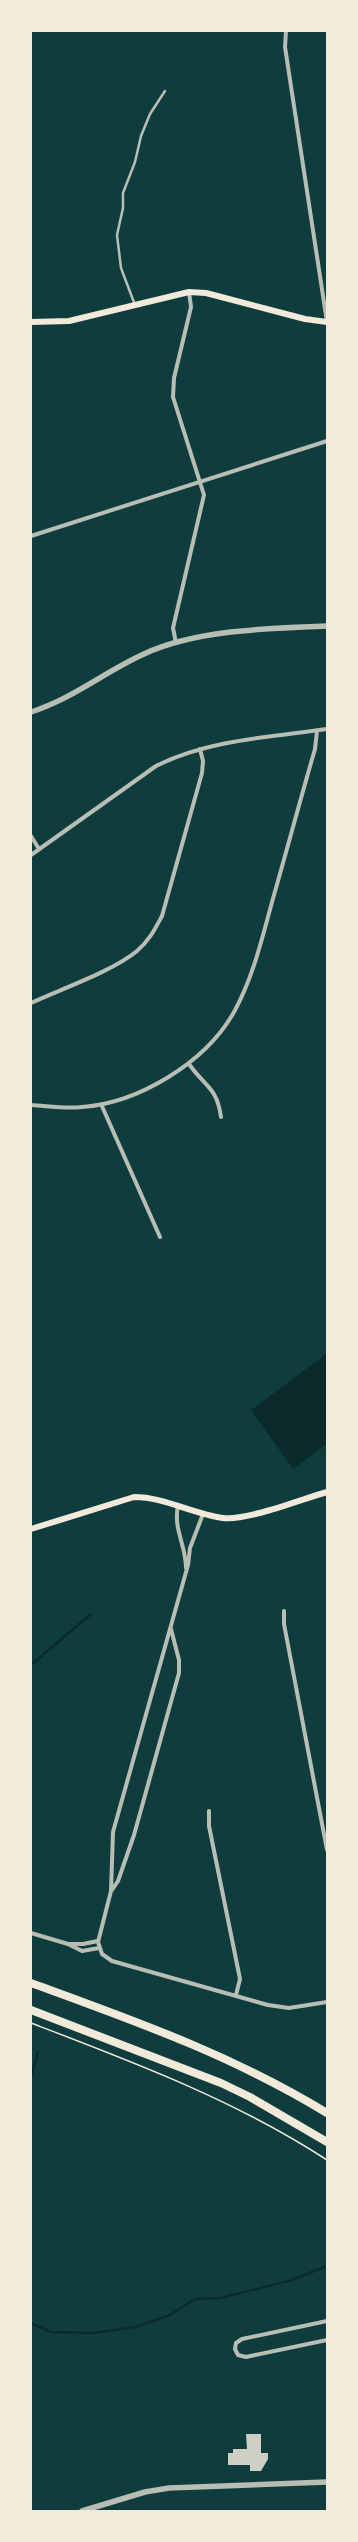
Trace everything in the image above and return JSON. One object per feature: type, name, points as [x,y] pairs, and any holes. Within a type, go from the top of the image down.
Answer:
[{"type":"highway","points":[[31,1983],[141,2023],[224,2057],[260,2074],[327,2113]]},
{"type":"highway","points":[[31,2010],[221,2083],[257,2101],[327,2142]]},
{"type":"main road","points":[[31,322],[69,321],[189,292],[206,293],[306,319],[327,322]]},
{"type":"main road","points":[[31,1529],[134,1497],[148,1498],[203,1514],[233,1518],[327,1492]]},
{"type":"street","points":[[286,31],[285,47],[327,322]]},
{"type":"street","points":[[176,643],[173,628],[204,495],[173,397],[174,378],[191,307],[189,292]]},
{"type":"street","points":[[31,536],[48,528],[327,441]]},
{"type":"street","points":[[31,712],[58,703],[145,654],[176,643],[256,629],[327,626]]},
{"type":"street","points":[[31,855],[156,766],[200,749],[223,744],[327,729]]},
{"type":"street","points":[[31,1105],[83,1107],[101,1104],[152,1086],[189,1064],[222,1030],[230,1018],[254,966],[315,749],[317,731]]},
{"type":"street","points":[[31,1003],[123,960],[138,951],[153,934],[162,916],[202,773],[203,761],[200,749]]},
{"type":"street","points":[[31,836],[39,849]]},
{"type":"street","points":[[189,1064],[214,1090],[219,1101],[221,1118]]},
{"type":"street","points":[[101,1104],[160,1237]]},
{"type":"street","points":[[178,1506],[176,1521],[185,1556],[185,1578]]},
{"type":"street","points":[[203,1514],[190,1548],[185,1578],[113,1832],[111,1891],[98,1941],[99,1948],[104,1956],[112,1961],[289,2008],[327,2002]]},
{"type":"street","points":[[284,1612],[284,1624],[327,1850]]},
{"type":"street","points":[[111,1891],[118,1881],[134,1834],[179,1673],[179,1660],[172,1635],[172,1623]]},
{"type":"street","points":[[209,1811],[209,1826],[240,1979],[236,1995]]},
{"type":"street","points":[[31,1933],[68,1944],[82,1951],[99,1948]]},
{"type":"street","points":[[68,1944],[83,1944],[98,1941]]},
{"type":"street","points":[[327,2321],[242,2339],[236,2343],[235,2349],[238,2355],[246,2357],[327,2340]]},
{"type":"street","points":[[82,2511],[145,2492],[169,2488],[327,2482]]},
{"type":"lane","points":[[136,305],[121,268],[117,235],[122,216],[123,193],[135,162],[141,136],[150,114],[165,91]]},
{"type":"path","points":[[31,2023],[210,2095],[285,2134],[327,2160]]},
{"type":"water","points":[[327,1353],[327,1444],[293,1469],[251,1410]]},
{"type":"building","points":[[246,2434],[261,2434],[261,2453],[268,2453],[268,2459],[261,2471],[250,2471],[250,2465],[228,2465],[228,2453],[233,2453],[233,2449],[247,2449]]},
{"type":"waterway","points":[[31,1665],[91,1614]]},
{"type":"waterway","points":[[31,2077],[38,2052]]},
{"type":"waterway","points":[[31,2323],[51,2332],[94,2333],[135,2327],[170,2315],[195,2299],[221,2298],[289,2281],[327,2266]]}]
